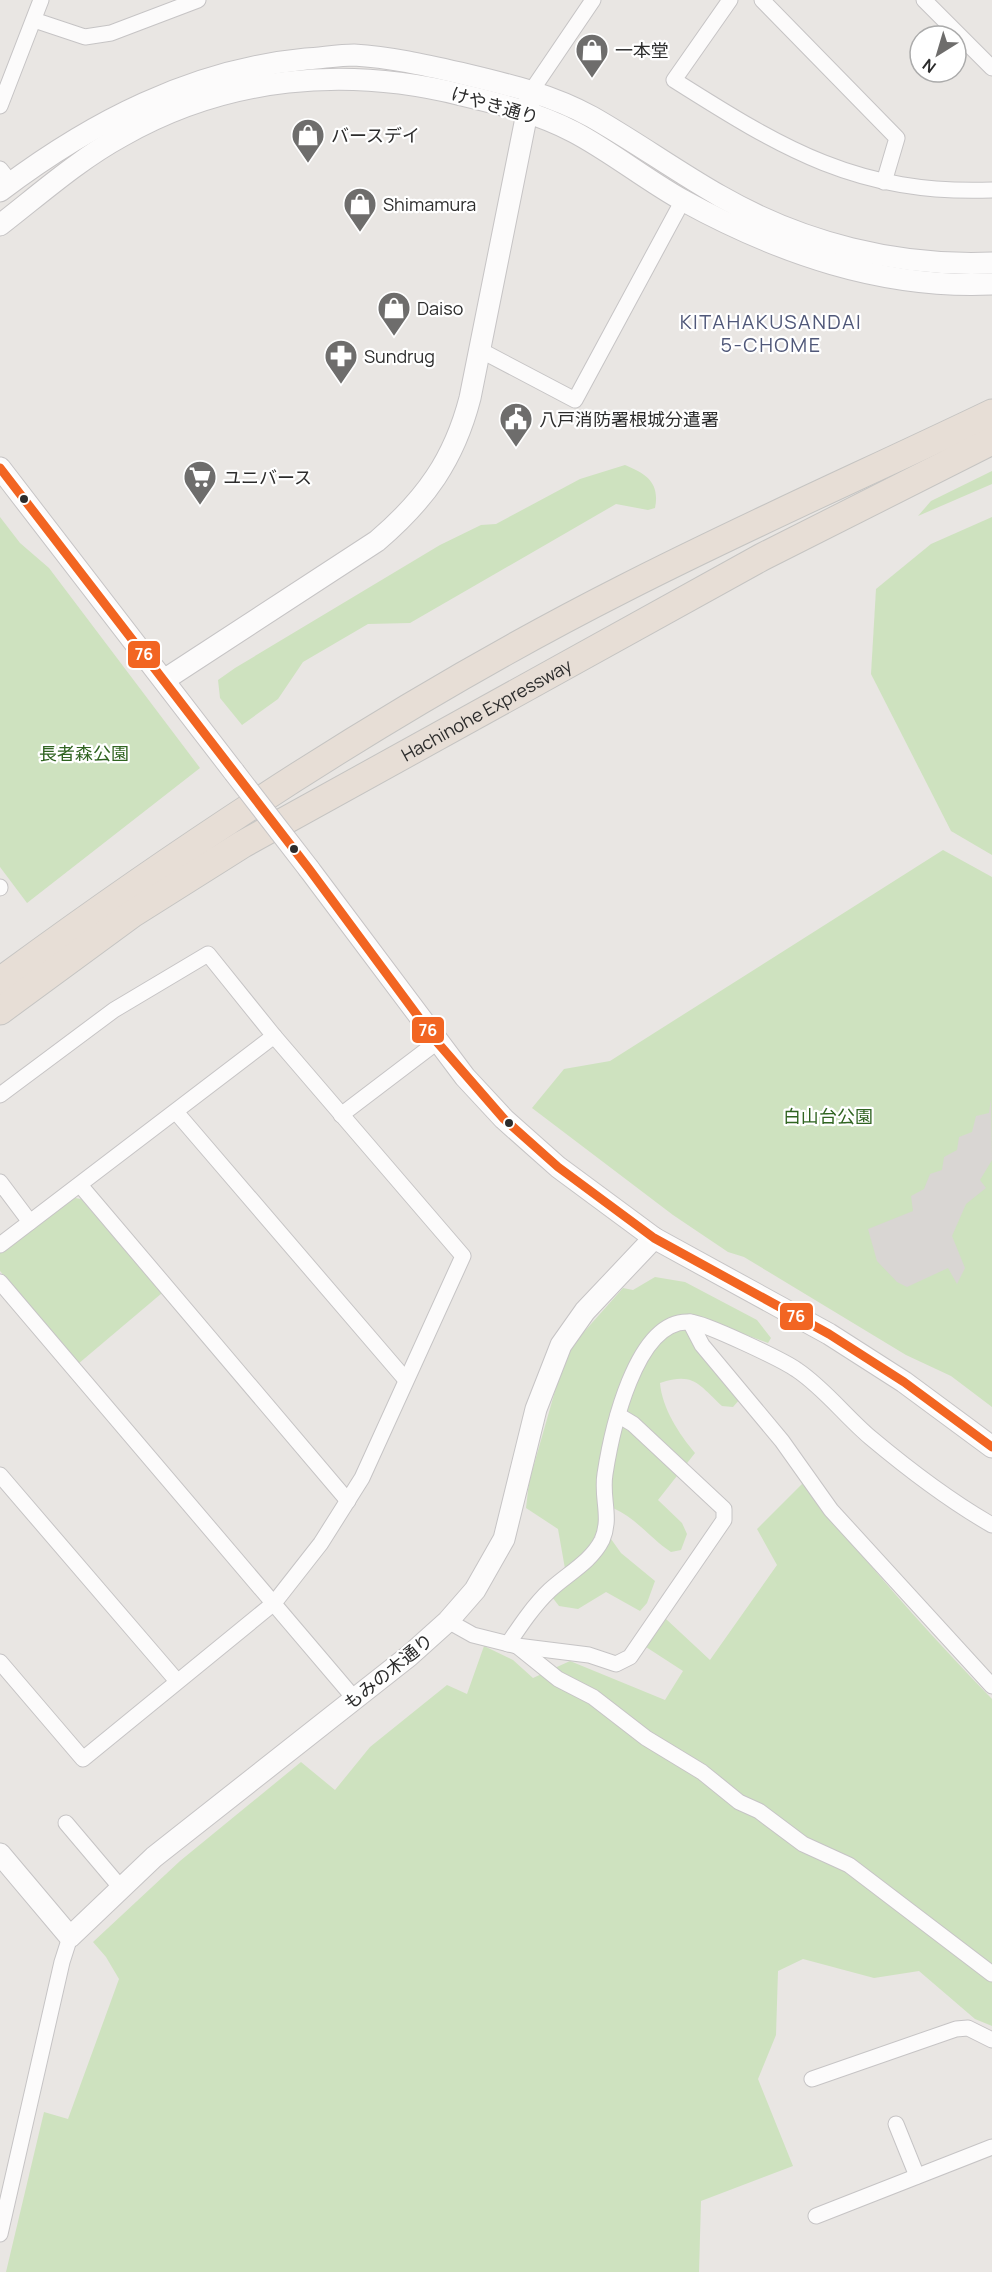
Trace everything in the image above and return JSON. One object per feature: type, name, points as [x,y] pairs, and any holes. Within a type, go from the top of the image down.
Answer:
[{"type":"highway","points":[[0,981],[129,889],[379,725],[623,588],[992,413]]},
{"type":"highway","name":"Hachinohe Expressway","points":[[0,1011],[132,914],[243,844],[762,557],[992,441]]},
{"type":"street","points":[[0,106],[41,0]]},
{"type":"street","points":[[34,20],[85,37],[111,33],[198,0]]},
{"type":"street","points":[[164,680],[377,541],[403,519],[442,469],[461,432],[480,350],[532,90],[593,0]]},
{"type":"street","points":[[730,0],[674,80],[805,157],[844,172],[920,188],[992,190]]},
{"type":"street","points":[[762,0],[897,138],[884,182]]},
{"type":"street","points":[[924,0],[992,68]]},
{"type":"street","name":"けやき通り","points":[[4,181],[136,105],[212,76],[271,62],[353,55],[408,62],[532,90],[588,116],[720,196],[784,228],[853,250],[917,262],[992,263]]},
{"type":"street","name":"けやき通り","points":[[0,225],[84,160],[122,135],[164,115],[249,87],[298,79],[347,77],[441,89],[526,111],[573,131],[682,200],[760,239],[826,264],[898,280],[992,285]]},
{"type":"street","points":[[480,350],[575,400],[682,200]]},
{"type":"street","points":[[0,468],[309,869],[437,1042],[465,1077],[504,1119],[558,1167],[654,1238],[849,1347],[945,1410],[992,1447]]},
{"type":"street","points":[[0,1095],[114,1010],[208,954],[274,1036],[463,1256],[362,1478],[321,1543],[274,1603],[83,1759],[0,1662]]},
{"type":"street","points":[[0,1245],[274,1036]]},
{"type":"street","points":[[341,1115],[437,1042]]},
{"type":"street","points":[[176,1112],[406,1380]]},
{"type":"street","points":[[0,1182],[30,1222]]},
{"type":"street","points":[[80,1185],[348,1501]]},
{"type":"street","name":"もみの木通り","points":[[70,1936],[154,1857],[410,1656],[448,1621],[476,1590],[504,1539],[536,1409],[561,1345],[585,1311],[654,1238]]},
{"type":"street","points":[[0,1282],[354,1698]]},
{"type":"street","points":[[512,1645],[549,1591],[588,1559],[602,1541],[609,1517],[603,1496],[604,1475],[629,1378],[645,1351],[667,1327],[690,1322],[772,1356],[799,1371],[871,1438],[928,1482],[992,1525]]},
{"type":"street","points":[[690,1322],[702,1345],[782,1441],[831,1510],[992,1686]]},
{"type":"street","points":[[448,1621],[472,1635],[512,1645],[589,1655],[616,1664],[630,1657],[724,1520],[724,1509],[633,1424],[618,1415]]},
{"type":"street","points":[[0,1475],[177,1681]]},
{"type":"street","points":[[512,1645],[558,1679],[593,1697],[646,1738],[702,1772],[739,1802],[759,1811],[803,1844],[849,1864],[992,1974]]},
{"type":"street","points":[[66,1823],[121,1888]]},
{"type":"street","points":[[0,1854],[70,1936],[62,1962],[0,2234]]},
{"type":"street","points":[[812,2079],[956,2028],[968,2028],[992,2040]]},
{"type":"street","points":[[896,2124],[917,2176]]},
{"type":"street","points":[[816,2216],[992,2147]]},
{"type":"green space","points":[[625,465],[650,480],[656,492],[655,508],[648,510],[616,504],[410,623],[368,624],[303,662],[278,699],[242,725],[220,698],[218,680],[235,668],[440,545],[481,525],[496,524],[580,479]]},
{"type":"green space","points":[[992,471],[992,484],[918,516],[931,501]]},
{"type":"green space","name":"長者森公園","points":[[0,517],[20,543],[49,568],[200,768],[27,903],[0,867]]},
{"type":"green space","points":[[992,517],[992,855],[951,831],[871,674],[876,589],[931,544]]},
{"type":"green space","name":"白山台公園","points":[[943,850],[992,877],[992,1407],[951,1376],[906,1355],[744,1257],[728,1252],[673,1215],[532,1108],[564,1069],[610,1061]]},
{"type":"green space","points":[[75,1198],[81,1199],[162,1293],[78,1364],[0,1271],[0,1252]]},
{"type":"green space","points":[[655,1277],[685,1282],[757,1320],[771,1338],[768,1343],[697,1317],[683,1317],[687,1333],[740,1399],[733,1407],[722,1406],[695,1382],[681,1379],[660,1383],[664,1402],[672,1420],[695,1453],[658,1500],[682,1523],[687,1534],[681,1550],[671,1552],[629,1517],[613,1508],[601,1525],[621,1553],[655,1581],[647,1603],[640,1611],[606,1592],[578,1609],[559,1606],[552,1597],[567,1580],[558,1529],[526,1508],[529,1482],[557,1384],[570,1351],[623,1288],[633,1290]]},
{"type":"green space","points":[[803,1483],[894,1593],[992,1699],[992,2026],[975,2019],[919,1971],[874,1978],[803,1959],[778,1971],[776,2035],[758,2079],[793,2166],[701,2201],[699,2272],[6,2272],[44,2112],[68,2119],[119,1979],[106,1957],[93,1942],[180,1861],[301,1762],[335,1790],[370,1747],[447,1685],[467,1694],[484,1646],[513,1660],[533,1678],[570,1661],[665,1700],[683,1671],[646,1647],[666,1619],[710,1660],[777,1565],[757,1529]]},
{"type":"shaded area","points":[[991,1098],[992,1160],[980,1180],[986,1188],[966,1204],[952,1236],[965,1268],[957,1284],[948,1268],[907,1287],[897,1282],[877,1261],[868,1229],[913,1211],[911,1196],[924,1189],[930,1174],[942,1170],[944,1157],[957,1150],[959,1137],[972,1132],[976,1116],[989,1113]]},
{"type":"transit line","name":"76","points":[[0,468],[309,869],[437,1042],[504,1119],[558,1167],[654,1238],[829,1334],[904,1382],[992,1447]]},
{"type":"place","name":"一本堂","points":[[592,79]]},
{"type":"place","name":"バースデイ","points":[[308,164]]},
{"type":"place","name":"Shimamura","points":[[360,233]]},
{"type":"place","name":"Daiso","points":[[394,337]]},
{"type":"place","name":"Sundrug","points":[[341,385]]},
{"type":"place","name":"八戸消防署根城分遣署","points":[[516,448]]},
{"type":"place","name":"ユニバース","points":[[200,506]]},
{"type":"district","name":"KITAHAKUSANDAI 5-CHOME","points":[[771,332]]}]
